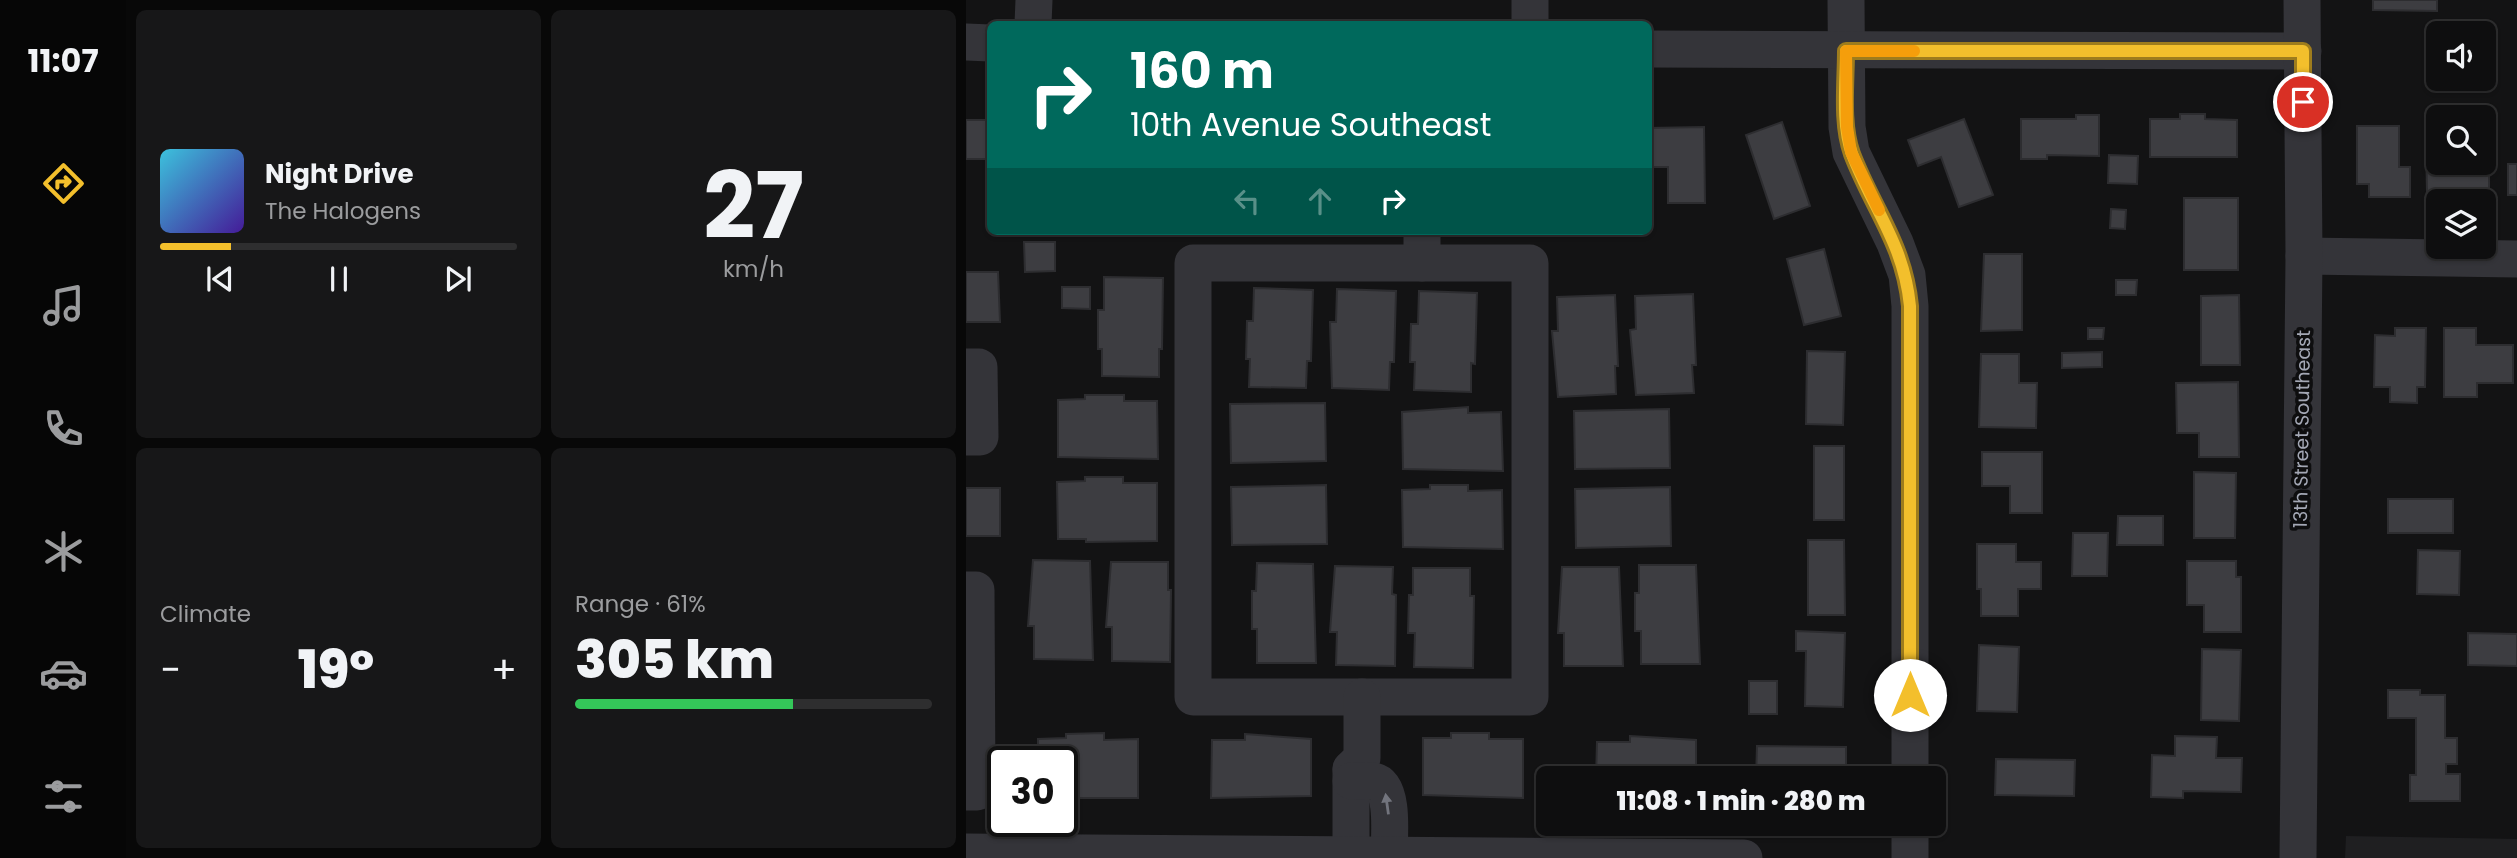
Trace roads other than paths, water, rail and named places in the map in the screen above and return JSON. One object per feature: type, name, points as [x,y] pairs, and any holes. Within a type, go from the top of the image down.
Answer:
[{"type":"street","points":[[1034,0],[1034,21]]},
{"type":"street","points":[[1530,0],[1530,21]]},
{"type":"street","points":[[1846,0],[1847,127],[1851,152],[1895,243],[1907,275],[1910,306],[1910,766]]},
{"type":"street","name":"13th Street Southeast","points":[[2298,858],[2304,256],[2302,0]]},
{"type":"street","points":[[966,43],[987,43]]},
{"type":"street","points":[[1652,49],[2303,51]]},
{"type":"street","points":[[1422,247],[1530,263],[1530,697],[1351,697],[1193,697],[1193,263],[1422,247]]},
{"type":"street","points":[[2304,256],[2517,259]]},
{"type":"street","points":[[966,367],[979,367],[980,437],[966,437]]},
{"type":"street","points":[[966,590],[976,590],[977,792],[966,792]]},
{"type":"street","points":[[1351,697],[1340,758],[1351,775],[1351,855]]},
{"type":"street","points":[[1351,775],[1374,781],[1384,790],[1389,809],[1389,855]]},
{"type":"street","points":[[1910,836],[1910,858]]},
{"type":"street","points":[[966,852],[1744,858]]}]
